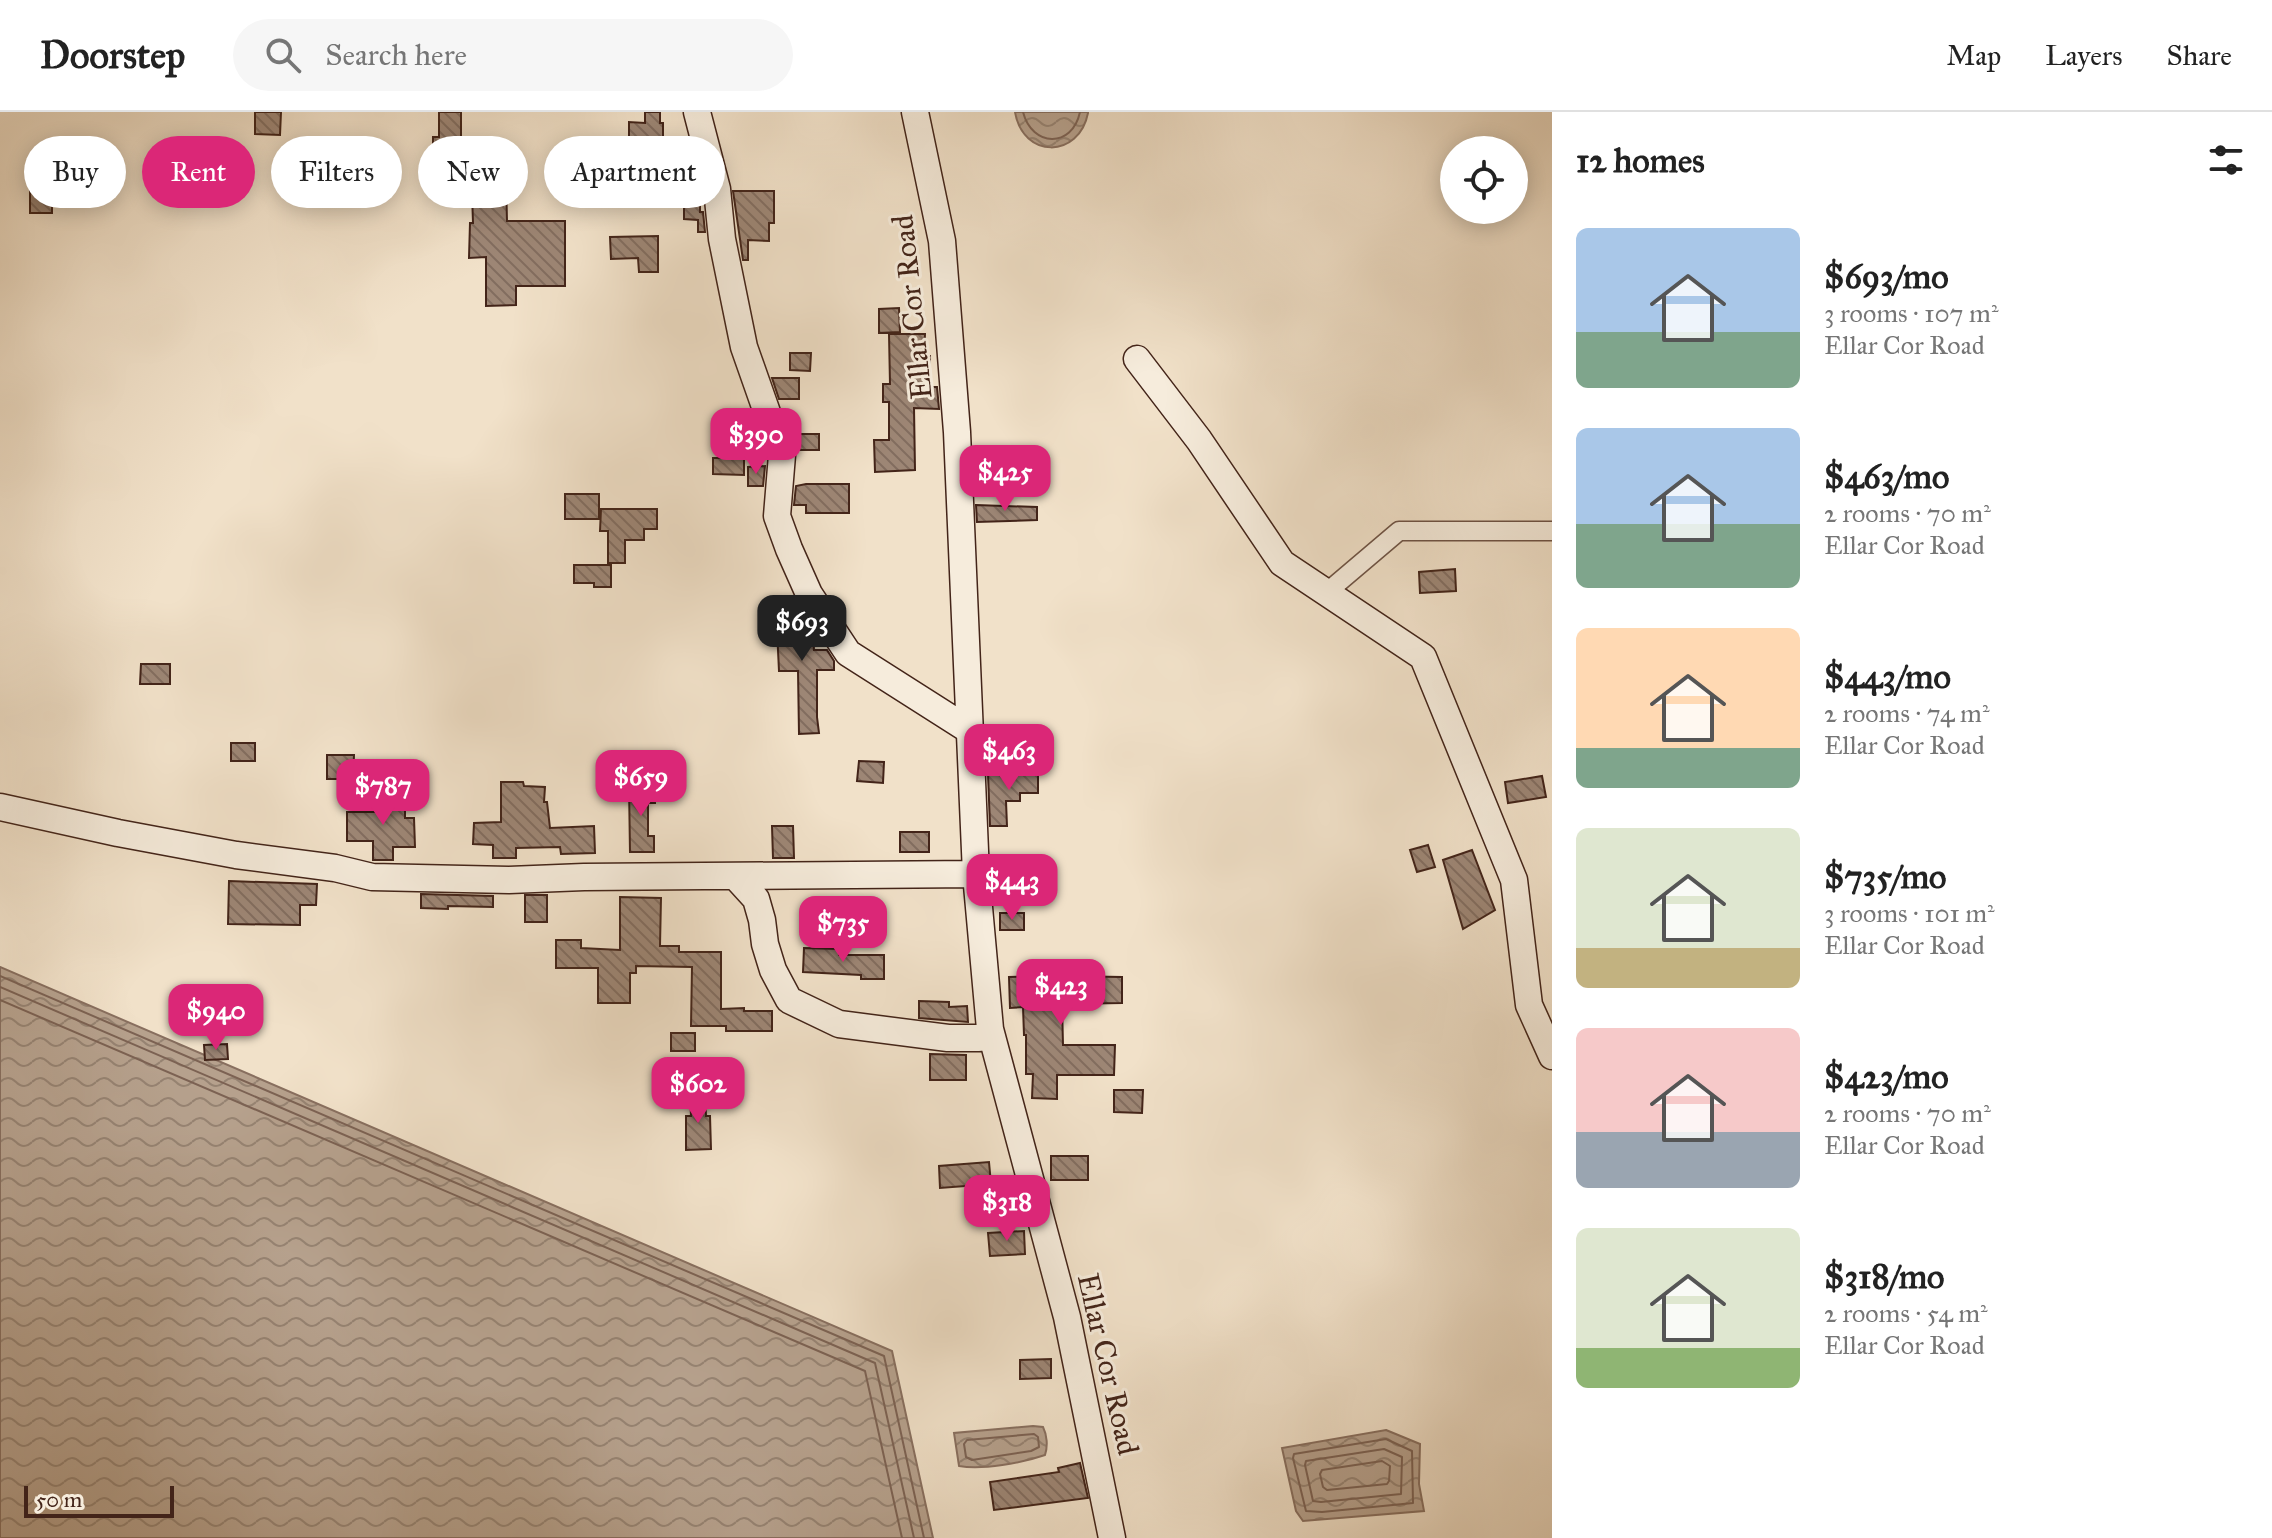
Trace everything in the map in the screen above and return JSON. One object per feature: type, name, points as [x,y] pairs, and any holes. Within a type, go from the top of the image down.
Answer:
[{"type":"street","points":[[697,112],[717,189],[722,239],[744,347],[782,455],[777,516],[794,560],[809,594],[848,653],[969,730]]},
{"type":"street","name":"Ellar Cor Road","points":[[915,112],[942,241],[957,432],[976,874],[990,1029],[1067,1317],[1112,1538]]},
{"type":"street","points":[[1137,359],[1199,440],[1282,563],[1423,657],[1514,880],[1529,1005],[1552,1056]]},
{"type":"street","points":[[1326,593],[1399,531],[1552,531]]},
{"type":"street","points":[[0,807],[236,855],[335,868],[372,877],[509,880],[976,874]]},
{"type":"street","points":[[735,876],[756,899],[773,970],[789,1000],[839,1024],[948,1038],[979,1038]]},
{"type":"water","points":[[1015,112],[1088,113],[1083,128],[1074,139],[1051,147],[1039,145],[1029,138],[1020,127]]},
{"type":"water","points":[[0,967],[892,1351],[933,1538],[0,1538]]},
{"type":"water","points":[[1043,1427],[1047,1444],[1045,1455],[1002,1465],[959,1466],[954,1433]]},
{"type":"water","points":[[1386,1430],[1420,1444],[1419,1484],[1424,1511],[1303,1521],[1296,1511],[1282,1448]]},
{"type":"building","points":[[255,112],[281,112],[280,135],[255,134]]},
{"type":"building","points":[[439,112],[461,112],[461,136],[439,136]]},
{"type":"building","points":[[645,112],[660,112],[663,136],[629,136],[629,122],[645,123]]},
{"type":"building","points":[[733,191],[774,191],[774,223],[769,223],[769,241],[748,240],[748,260],[743,260]]},
{"type":"building","points":[[30,208],[52,208],[52,213],[30,213]]},
{"type":"building","points":[[472,208],[507,208],[507,221],[565,221],[565,286],[516,286],[516,305],[486,306],[486,257],[469,258],[470,223],[473,223]]},
{"type":"building","points":[[684,208],[700,208],[705,232],[698,232],[698,220],[684,219]]},
{"type":"building","points":[[658,236],[658,272],[639,272],[638,258],[611,259],[610,237]]},
{"type":"building","points":[[899,308],[900,332],[879,333],[879,309]]},
{"type":"building","points":[[889,334],[925,334],[924,356],[930,356],[930,387],[937,387],[939,409],[914,408],[915,470],[875,472],[874,440],[889,440],[889,402],[883,402],[883,384],[890,384]]},
{"type":"building","points":[[790,353],[811,353],[810,371],[790,370]]},
{"type":"building","points":[[772,378],[799,378],[799,399],[779,399]]},
{"type":"building","points":[[797,434],[819,434],[819,450],[797,450]]},
{"type":"building","points":[[713,458],[744,458],[744,475],[713,474]]},
{"type":"building","points":[[765,466],[763,486],[748,486],[748,467]]},
{"type":"building","points":[[849,484],[849,513],[806,513],[806,505],[794,505],[796,486]]},
{"type":"building","points":[[565,494],[599,494],[599,519],[565,519]]},
{"type":"building","points":[[976,505],[1037,507],[1037,520],[977,522]]},
{"type":"building","points":[[601,509],[657,509],[657,529],[644,529],[644,540],[625,540],[625,563],[608,563],[608,531],[600,531]]},
{"type":"building","points":[[574,565],[611,565],[611,587],[574,583]]},
{"type":"building","points":[[1455,569],[1456,591],[1420,593],[1419,572]]},
{"type":"building","points":[[776,609],[800,609],[813,629],[814,650],[827,650],[834,661],[834,670],[817,670],[819,733],[799,734],[798,671],[779,671]]},
{"type":"building","points":[[141,664],[170,664],[170,684],[140,684]]},
{"type":"building","points":[[231,743],[255,743],[255,761],[231,761]]},
{"type":"building","points":[[327,755],[354,755],[353,779],[327,779]]},
{"type":"building","points":[[859,761],[884,762],[883,783],[857,781]]},
{"type":"building","points":[[1038,771],[1038,793],[1020,793],[1020,801],[1006,801],[1007,826],[990,826],[988,774]]},
{"type":"building","points":[[1542,776],[1546,797],[1508,803],[1505,782]]},
{"type":"building","points":[[501,782],[523,782],[524,786],[545,787],[544,802],[547,802],[550,828],[594,826],[595,853],[561,854],[560,847],[516,848],[516,858],[493,858],[493,845],[473,844],[474,823],[501,822]]},
{"type":"building","points":[[654,785],[655,803],[648,803],[648,836],[654,836],[654,852],[630,852],[629,786]]},
{"type":"building","points":[[374,797],[405,797],[405,818],[414,818],[415,847],[393,847],[393,860],[373,860],[373,841],[347,841],[347,812],[374,812]]},
{"type":"building","points":[[772,826],[793,826],[794,858],[773,858]]},
{"type":"building","points":[[900,832],[929,832],[929,852],[900,852]]},
{"type":"building","points":[[1428,845],[1435,867],[1417,872],[1410,850]]},
{"type":"building","points":[[1472,850],[1495,910],[1463,929],[1443,860]]},
{"type":"building","points":[[229,881],[317,884],[316,905],[300,905],[300,925],[228,924]]},
{"type":"building","points":[[421,894],[493,896],[493,907],[421,908]]},
{"type":"building","points":[[525,895],[547,895],[547,922],[525,922]]},
{"type":"building","points":[[620,897],[661,898],[660,946],[679,946],[679,952],[721,952],[721,1009],[772,1011],[772,1031],[726,1031],[726,1026],[691,1026],[692,967],[636,966],[636,973],[630,973],[630,1003],[598,1003],[598,968],[556,968],[556,940],[581,940],[581,948],[620,950]]},
{"type":"building","points":[[1000,913],[1024,913],[1024,930],[1000,930]]},
{"type":"building","points":[[804,948],[839,949],[839,955],[884,955],[884,979],[803,972]]},
{"type":"building","points":[[1009,977],[1122,977],[1122,1003],[1062,1004],[1063,1045],[1115,1045],[1114,1075],[1057,1075],[1057,1099],[1032,1098],[1033,1074],[1026,1074],[1023,1007],[1010,1008]]},
{"type":"building","points":[[919,1001],[949,1002],[949,1007],[967,1006],[968,1022],[919,1018]]},
{"type":"building","points":[[671,1033],[695,1033],[695,1051],[671,1051]]},
{"type":"building","points":[[227,1044],[228,1059],[205,1060],[204,1045]]},
{"type":"building","points":[[930,1054],[966,1055],[966,1080],[930,1080]]},
{"type":"building","points":[[1114,1090],[1143,1090],[1142,1113],[1114,1112]]},
{"type":"building","points":[[705,1093],[706,1116],[710,1116],[711,1149],[686,1150],[686,1116],[691,1116],[690,1094]]},
{"type":"building","points":[[1051,1156],[1088,1156],[1088,1180],[1051,1180]]},
{"type":"building","points":[[989,1162],[991,1184],[940,1188],[939,1166]]},
{"type":"building","points":[[1024,1231],[1025,1254],[990,1256],[988,1233]]},
{"type":"building","points":[[1051,1359],[1051,1378],[1020,1379],[1020,1360]]},
{"type":"building","points":[[1080,1463],[1088,1498],[994,1510],[990,1482],[1059,1472],[1058,1468]]}]
